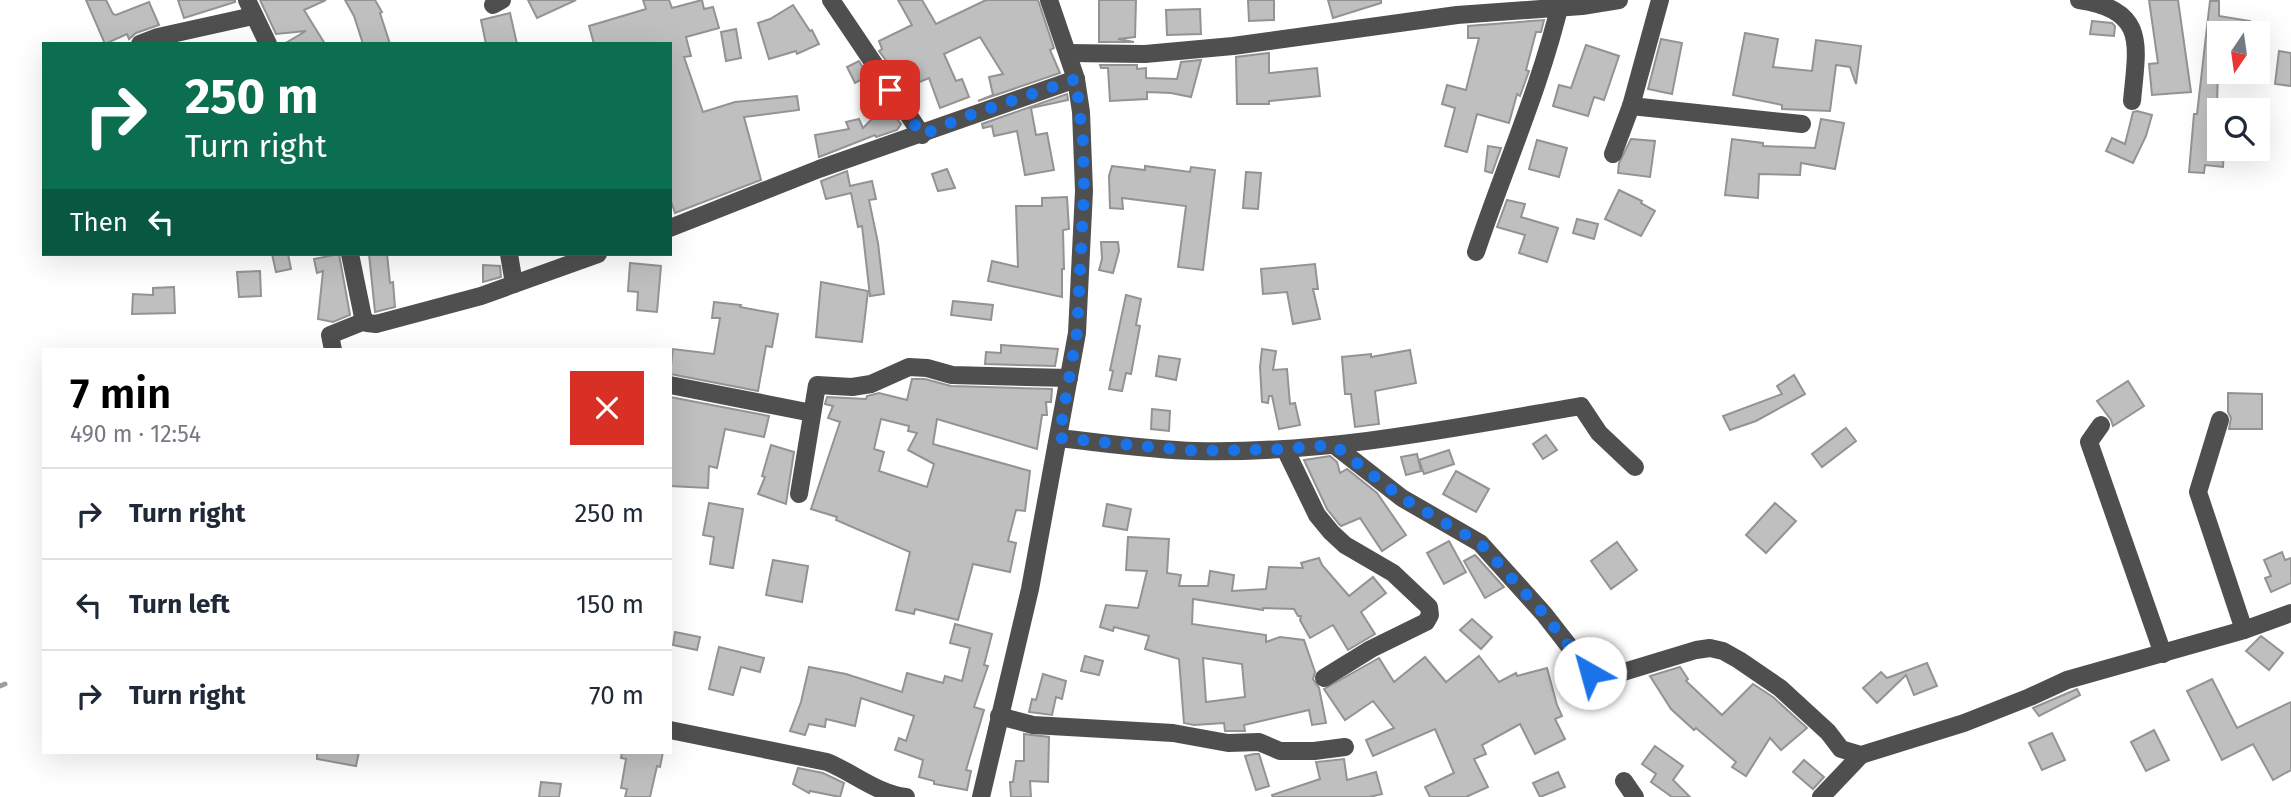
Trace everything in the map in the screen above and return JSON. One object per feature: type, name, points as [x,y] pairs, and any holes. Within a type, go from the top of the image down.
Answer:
[{"type":"street","points":[[831,0],[922,135]]},
{"type":"street","points":[[973,797],[981,797],[1030,589],[1077,332],[1084,191],[1081,112],[1076,79],[1049,0]]},
{"type":"street","points":[[1068,53],[1145,54],[1233,46],[1457,15],[1619,0]]},
{"type":"street","points":[[1613,154],[1631,106],[1660,0]]},
{"type":"street","points":[[2079,0],[2113,8],[2134,33],[2137,47],[2132,101]]},
{"type":"street","points":[[1476,252],[1494,195],[1502,181],[1522,125],[1560,4]]},
{"type":"street","points":[[145,42],[250,8],[267,42]]},
{"type":"street","points":[[672,227],[819,169],[1076,79]]},
{"type":"street","points":[[1631,106],[1802,124]]},
{"type":"street","points":[[350,256],[365,321]]},
{"type":"street","points":[[509,256],[514,284]]},
{"type":"street","points":[[333,348],[330,335],[365,321],[372,324],[387,322],[481,296],[592,256]]},
{"type":"street","points":[[799,494],[817,385],[845,387],[870,384],[909,367],[965,376],[1069,378]]},
{"type":"street","points":[[672,385],[812,413]]},
{"type":"street","points":[[1059,438],[1195,451],[1285,449],[1432,431],[1581,406],[1599,433],[1635,467]]},
{"type":"street","points":[[2220,420],[2198,492],[2244,630]]},
{"type":"street","points":[[2101,425],[2089,442],[2163,654]]},
{"type":"street","points":[[1334,445],[1402,498],[1480,543],[1539,608],[1590,673],[1607,677],[1696,650],[1710,648],[1723,651],[1780,688],[1828,732],[1841,748],[1861,755]]},
{"type":"street","points":[[1285,449],[1317,515],[1331,532],[1345,545],[1393,573],[1429,607],[1430,615],[1426,622],[1371,649],[1324,678]]},
{"type":"street","points":[[1821,797],[1861,755],[1964,723],[2067,680],[2244,630],[2291,612]]},
{"type":"street","points":[[999,716],[1033,725],[1173,733],[1228,743],[1259,742],[1280,751],[1345,747]]},
{"type":"street","points":[[672,730],[827,762],[849,771],[882,792],[906,797]]},
{"type":"street","points":[[1624,781],[1635,797]]},
{"type":"building","points":[[86,0],[106,0],[116,15],[149,2],[159,25],[136,33],[129,39],[127,34],[104,42]]},
{"type":"building","points":[[178,0],[235,0],[235,2],[184,18]]},
{"type":"building","points":[[260,0],[326,0],[304,10],[324,42],[287,42],[306,31],[276,34]]},
{"type":"building","points":[[345,0],[375,0],[382,12],[380,13],[389,42],[362,42],[354,16]]},
{"type":"building","points":[[528,0],[576,0],[537,18]]},
{"type":"building","points":[[643,0],[669,0],[672,8],[702,0],[704,9],[713,7],[719,28],[686,37],[691,56],[684,57],[703,112],[735,102],[797,96],[799,110],[744,117],[761,180],[675,213],[672,204],[672,42],[593,42],[589,26],[646,9]]},
{"type":"building","points":[[898,0],[922,0],[936,24],[986,0],[1038,0],[1054,48],[1050,50],[1060,73],[978,101],[993,95],[989,77],[1003,74],[980,37],[944,54],[956,81],[962,79],[969,97],[940,108],[929,78],[905,88],[895,64],[889,65],[879,51],[882,49],[879,41],[912,25]]},
{"type":"building","points":[[1099,0],[1136,0],[1135,37],[1118,39],[1134,42],[1099,42]]},
{"type":"building","points":[[1248,0],[1274,0],[1274,20],[1249,21]]},
{"type":"building","points":[[1328,0],[1381,0],[1381,3],[1333,18]]},
{"type":"building","points":[[2149,0],[2178,0],[2191,92],[2152,95],[2149,64],[2158,63]]},
{"type":"building","points":[[2210,1],[2219,1],[2219,16],[2250,21],[2208,21]]},
{"type":"building","points":[[793,5],[819,44],[797,54],[796,51],[769,59],[758,23]]},
{"type":"building","points":[[1200,9],[1201,34],[1167,35],[1166,10]]},
{"type":"building","points":[[510,13],[517,42],[486,42],[481,20]]},
{"type":"building","points":[[1544,20],[1541,32],[1536,32],[1526,70],[1529,71],[1520,96],[1517,94],[1509,123],[1477,114],[1467,152],[1445,146],[1455,108],[1442,104],[1447,85],[1466,90],[1479,38],[1468,38],[1468,26]]},
{"type":"building","points":[[2092,21],[2112,23],[2115,26],[2114,36],[2090,34]]},
{"type":"building","points":[[2207,27],[2207,84],[2218,84],[2217,98],[2207,98],[2207,161],[2223,161],[2223,167],[2205,165],[2204,173],[2189,172],[2194,114],[2197,114]]},
{"type":"building","points":[[736,29],[741,58],[726,61],[721,32]]},
{"type":"building","points":[[1745,33],[1778,39],[1773,67],[1812,71],[1816,40],[1861,46],[1856,84],[1850,67],[1836,65],[1830,111],[1782,109],[1782,105],[1733,95]]},
{"type":"building","points":[[1661,39],[1682,43],[1672,94],[1648,89]]},
{"type":"building","points":[[1586,45],[1619,56],[1604,100],[1594,97],[1588,116],[1553,106],[1559,85],[1571,88]]},
{"type":"building","points":[[2279,51],[2291,53],[2291,86],[2275,84]]},
{"type":"building","points":[[1269,53],[1269,73],[1317,68],[1320,96],[1269,101],[1269,104],[1237,104],[1236,57]]},
{"type":"building","points":[[1201,60],[1191,97],[1147,92],[1147,99],[1110,101],[1108,68],[1101,68],[1100,65],[1137,65],[1137,69],[1146,68],[1146,78],[1177,79],[1181,62]]},
{"type":"building","points":[[859,61],[868,76],[855,83],[847,67]]},
{"type":"building","points":[[1067,94],[1068,100],[1031,108],[1036,135],[1047,133],[1054,170],[1025,175],[1017,131],[994,136],[992,126],[983,128],[982,124]]},
{"type":"building","points":[[883,108],[888,108],[901,124],[897,130],[876,137],[875,135],[819,157],[815,135],[849,129],[846,122],[859,119],[863,128]]},
{"type":"building","points":[[2133,112],[2152,115],[2146,136],[2133,163],[2106,151],[2112,138],[2125,144]]},
{"type":"building","points":[[1821,119],[1844,123],[1835,169],[1801,163],[1800,175],[1759,174],[1758,198],[1725,195],[1732,139],[1763,143],[1763,146],[1815,148]]},
{"type":"building","points":[[1631,139],[1655,141],[1650,177],[1618,173],[1619,163]]},
{"type":"building","points":[[1537,140],[1567,148],[1559,177],[1529,169]]},
{"type":"building","points":[[1488,146],[1501,148],[1492,173],[1485,171]]},
{"type":"building","points":[[1112,166],[1145,170],[1145,166],[1190,172],[1191,167],[1215,170],[1203,270],[1178,267],[1186,206],[1122,198],[1123,209],[1110,208],[1109,176]]},
{"type":"building","points":[[947,169],[955,188],[938,191],[932,174]]},
{"type":"building","points":[[847,171],[850,186],[872,181],[876,199],[869,200],[878,243],[884,294],[870,296],[862,226],[858,227],[851,193],[826,199],[821,181]]},
{"type":"building","points":[[1246,172],[1261,173],[1258,209],[1243,208]]},
{"type":"building","points":[[1619,190],[1655,211],[1641,236],[1605,219]]},
{"type":"building","points":[[1067,197],[1069,229],[1063,230],[1062,297],[988,281],[992,261],[1018,267],[1016,206],[1042,206],[1042,198]]},
{"type":"building","points":[[1507,200],[1525,204],[1521,217],[1558,228],[1547,262],[1519,253],[1525,235],[1497,227]]},
{"type":"building","points":[[1577,219],[1598,224],[1594,239],[1573,233]]},
{"type":"building","points":[[1101,242],[1118,242],[1119,251],[1113,273],[1099,270],[1102,259]]},
{"type":"building","points":[[272,256],[288,256],[291,269],[276,272]]},
{"type":"building","points":[[339,256],[350,315],[333,322],[318,319],[323,271],[317,273],[314,259]]},
{"type":"building","points":[[369,256],[387,256],[395,307],[375,312]]},
{"type":"building","points":[[630,263],[661,266],[657,312],[637,310],[638,292],[628,291]]},
{"type":"building","points":[[1315,264],[1318,289],[1313,289],[1320,319],[1293,324],[1287,292],[1263,294],[1261,269]]},
{"type":"building","points":[[483,265],[500,266],[501,277],[483,282]]},
{"type":"building","points":[[260,271],[261,296],[239,297],[237,272]]},
{"type":"building","points":[[821,282],[868,291],[862,342],[816,337]]},
{"type":"building","points":[[174,287],[175,313],[132,314],[133,294],[153,295],[153,288]]},
{"type":"building","points":[[1126,295],[1141,299],[1136,325],[1140,326],[1131,374],[1126,373],[1122,391],[1109,389],[1113,371],[1110,370]]},
{"type":"building","points":[[953,301],[993,305],[991,320],[951,315]]},
{"type":"building","points":[[714,302],[778,314],[772,347],[766,346],[758,391],[672,374],[673,349],[714,354],[720,318],[712,318]]},
{"type":"building","points":[[1001,345],[1058,349],[1055,366],[985,364],[986,352],[1001,353]]},
{"type":"building","points":[[1262,349],[1276,351],[1273,370],[1287,369],[1290,404],[1295,403],[1300,425],[1279,429],[1272,396],[1269,396],[1268,403],[1262,402]]},
{"type":"building","points":[[1410,350],[1416,383],[1375,391],[1379,424],[1355,427],[1351,394],[1345,394],[1342,357],[1371,354],[1371,357]]},
{"type":"building","points":[[1159,356],[1180,359],[1176,380],[1156,376]]},
{"type":"building","points":[[1794,375],[1805,394],[1756,421],[1730,430],[1723,416],[1782,394],[1777,386]]},
{"type":"building","points":[[912,379],[925,379],[951,386],[1052,389],[1051,402],[1046,402],[1047,415],[1042,415],[1037,449],[937,419],[933,444],[1030,471],[1025,511],[1016,510],[1008,541],[1016,543],[1010,572],[973,564],[958,620],[915,609],[914,614],[896,610],[910,552],[836,520],[837,517],[811,509],[840,422],[828,418],[833,406],[825,404],[827,397],[866,399],[867,396],[879,393],[907,400]],"holes":[[[881,419],[909,426],[908,431],[917,433],[908,450],[934,464],[927,487],[879,471],[884,452],[874,449]]]},
{"type":"building","points":[[2128,381],[2144,406],[2113,426],[2097,401]]},
{"type":"building","points":[[2228,393],[2262,394],[2262,429],[2229,429],[2231,418],[2228,412]]},
{"type":"building","points":[[672,397],[769,416],[764,437],[725,429],[717,468],[709,466],[708,488],[672,486]]},
{"type":"building","points":[[1152,409],[1170,411],[1169,431],[1151,429]]},
{"type":"building","points":[[1846,428],[1856,441],[1822,467],[1812,454]]},
{"type":"building","points":[[1546,435],[1557,450],[1543,459],[1533,444]]},
{"type":"building","points":[[771,445],[794,452],[786,504],[758,494],[765,477],[762,476]]},
{"type":"building","points":[[1449,450],[1454,464],[1424,474],[1419,460]]},
{"type":"building","points":[[1417,454],[1421,471],[1406,475],[1401,457]]},
{"type":"building","points":[[1330,456],[1337,462],[1340,473],[1347,469],[1377,493],[1406,535],[1382,551],[1360,518],[1341,526],[1339,524],[1327,509],[1304,460]]},
{"type":"building","points":[[1456,471],[1489,489],[1476,512],[1443,494]]},
{"type":"building","points":[[709,503],[743,509],[733,568],[710,564],[714,537],[703,535]]},
{"type":"building","points":[[1775,503],[1796,521],[1766,553],[1746,535]]},
{"type":"building","points":[[1107,504],[1131,509],[1127,530],[1103,526]]},
{"type":"building","points":[[1128,537],[1169,539],[1167,573],[1181,575],[1179,586],[1208,586],[1210,571],[1234,575],[1232,591],[1266,589],[1269,567],[1303,568],[1301,563],[1319,558],[1349,596],[1373,577],[1386,593],[1361,612],[1375,634],[1348,650],[1333,625],[1310,638],[1300,620],[1301,616],[1298,616],[1294,609],[1263,610],[1193,599],[1192,624],[1266,635],[1266,642],[1280,637],[1304,640],[1315,672],[1313,679],[1319,688],[1326,723],[1312,725],[1309,710],[1244,725],[1245,731],[1225,731],[1224,723],[1184,723],[1179,659],[1145,649],[1149,636],[1114,627],[1113,631],[1100,627],[1106,605],[1138,608],[1147,571],[1126,570]],"holes":[[[1203,658],[1242,664],[1245,697],[1206,702]]]},
{"type":"building","points":[[1449,541],[1466,572],[1444,584],[1427,553]]},
{"type":"building","points":[[1617,542],[1637,570],[1611,589],[1591,561]]},
{"type":"building","points":[[2282,552],[2285,560],[2291,558],[2291,583],[2271,592],[2265,578],[2271,576],[2264,560]]},
{"type":"building","points":[[1475,555],[1504,587],[1485,598],[1464,561]]},
{"type":"building","points":[[773,560],[808,566],[802,602],[766,595]]},
{"type":"building","points":[[1472,619],[1492,637],[1481,649],[1460,630]]},
{"type":"building","points":[[955,624],[992,634],[984,665],[988,666],[974,707],[984,710],[966,770],[971,771],[967,790],[934,784],[934,781],[919,777],[923,760],[895,750],[899,738],[906,741],[914,716],[861,698],[855,726],[826,719],[825,727],[809,724],[805,735],[790,731],[801,702],[809,667],[846,674],[902,692],[907,673],[943,683],[945,676],[962,681],[970,648],[950,643]]},
{"type":"building","points":[[675,632],[700,637],[697,650],[673,645]]},
{"type":"building","points":[[2261,636],[2283,653],[2269,670],[2246,651]]},
{"type":"building","points":[[719,647],[764,658],[760,672],[741,667],[733,695],[709,689]]},
{"type":"building","points":[[1085,656],[1103,661],[1099,675],[1081,671]]},
{"type":"building","points":[[1479,656],[1499,682],[1516,673],[1517,676],[1547,668],[1562,716],[1555,719],[1565,739],[1535,754],[1520,724],[1482,745],[1486,754],[1474,759],[1488,787],[1466,797],[1430,797],[1425,787],[1454,773],[1435,729],[1373,756],[1366,740],[1394,728],[1373,701],[1345,720],[1324,689],[1379,658],[1394,682],[1425,657],[1446,682]]},
{"type":"building","points":[[1927,663],[1937,686],[1914,695],[1906,675],[1877,703],[1863,688],[1881,672],[1887,678]]},
{"type":"building","points":[[1680,667],[1688,679],[1686,681],[1722,715],[1753,684],[1773,697],[1807,728],[1781,750],[1770,738],[1746,776],[1732,767],[1736,762],[1671,709],[1650,676]]},
{"type":"building","points":[[1043,674],[1066,681],[1062,699],[1056,697],[1052,715],[1029,712],[1032,699],[1036,700]]},
{"type":"building","points":[[2212,679],[2237,728],[2291,702],[2291,770],[2273,780],[2253,744],[2222,760],[2187,691]]},
{"type":"building","points":[[2077,689],[2080,695],[2039,716],[2033,708]]},
{"type":"building","points":[[2154,730],[2169,760],[2146,771],[2131,742]]},
{"type":"building","points":[[2052,733],[2065,760],[2042,770],[2029,743]]},
{"type":"building","points":[[1024,734],[1049,737],[1048,782],[1030,781],[1031,797],[1011,797],[1010,782],[1013,782],[1016,761],[1024,761]]},
{"type":"building","points":[[1655,746],[1683,766],[1673,780],[1690,797],[1672,797],[1651,782],[1656,774],[1642,764]]},
{"type":"building","points":[[317,754],[359,754],[356,766],[317,759]]},
{"type":"building","points":[[622,754],[663,754],[650,797],[625,797],[627,789],[621,788],[626,759],[621,758]]},
{"type":"building","points":[[1259,754],[1269,786],[1256,790],[1245,756]]},
{"type":"building","points":[[1344,759],[1347,780],[1376,772],[1382,794],[1369,797],[1273,797],[1272,795],[1320,779],[1316,762]]},
{"type":"building","points":[[1804,760],[1824,777],[1813,789],[1793,772]]},
{"type":"building","points":[[798,768],[823,773],[844,783],[840,797],[810,791],[809,793],[793,784]]},
{"type":"building","points":[[1558,772],[1565,787],[1540,797],[1533,783]]},
{"type":"building","points":[[541,782],[561,784],[559,797],[539,797]]},
{"type":"waterway","points":[[0,686],[5,684]]},
{"type":"route","points":[[890,90],[922,135],[964,117],[1076,79],[1081,112],[1084,191],[1077,332],[1059,438],[1195,451],[1334,445],[1402,498],[1480,543],[1544,614],[1590,673]]}]
